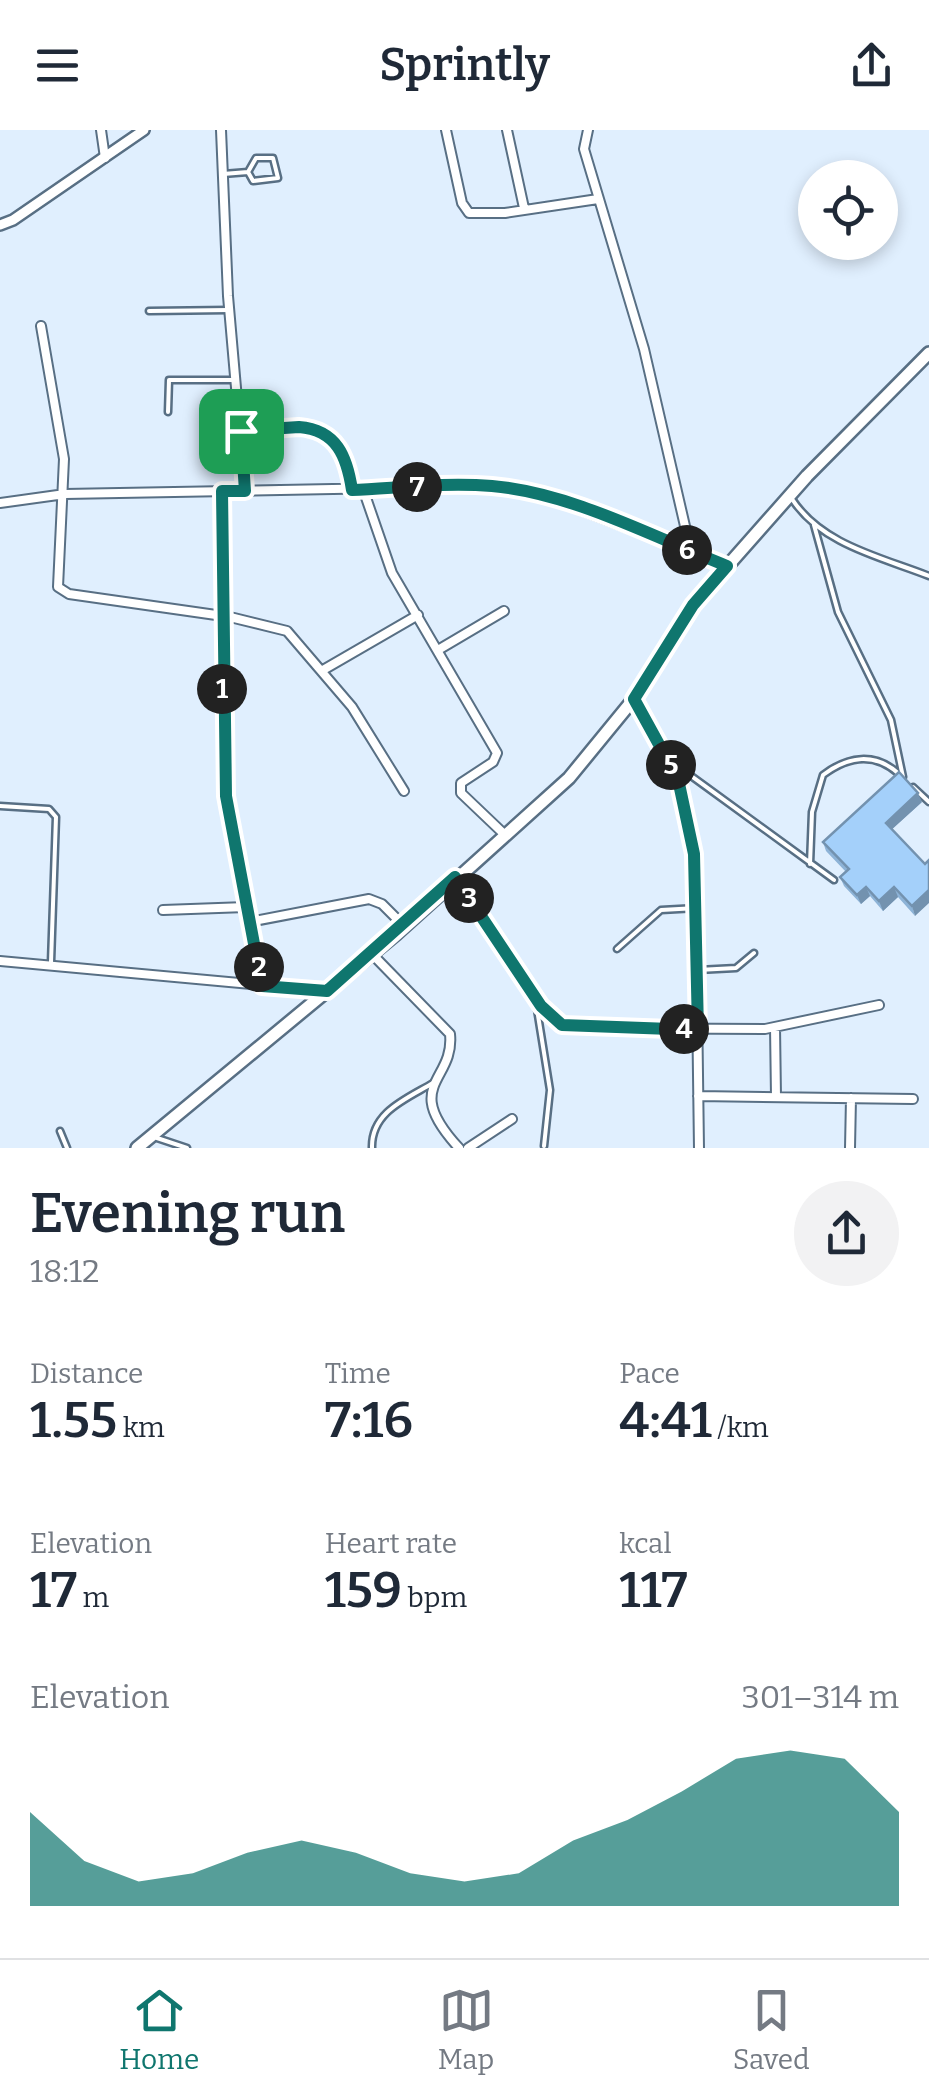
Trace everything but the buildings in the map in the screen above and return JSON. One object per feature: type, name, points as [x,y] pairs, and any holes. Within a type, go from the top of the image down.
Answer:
[{"type":"main road","points":[[137,1148],[372,954],[569,778],[634,699],[693,605],[790,496],[929,353]]},
{"type":"street","points":[[101,130],[105,158]]},
{"type":"street","points":[[0,225],[144,130]]},
{"type":"street","points":[[221,130],[229,310],[245,491]]},
{"type":"street","points":[[446,130],[464,209],[492,214],[598,199]]},
{"type":"street","points":[[507,130],[524,208]]},
{"type":"street","points":[[586,131],[584,149],[644,349],[691,552]]},
{"type":"street","points":[[41,326],[61,423],[62,494],[56,582],[62,592],[287,631],[323,670],[376,741],[404,791]]},
{"type":"street","points":[[241,431],[299,427],[324,433],[343,452],[352,490]]},
{"type":"street","points":[[0,504],[62,494],[464,485],[516,489],[727,566]]},
{"type":"street","points":[[362,489],[380,545],[497,753],[493,762],[461,783],[460,793],[504,834]]},
{"type":"street","points":[[222,491],[220,617],[226,796],[262,986]]},
{"type":"street","points":[[438,650],[504,611]]},
{"type":"street","points":[[323,670],[418,615]]},
{"type":"street","points":[[634,699],[678,779],[694,854],[699,1148]]},
{"type":"street","points":[[455,877],[535,998],[552,1019],[569,1028],[776,1027],[879,1005]]},
{"type":"street","points":[[249,922],[374,900],[404,926]]},
{"type":"street","points":[[163,910],[246,908]]},
{"type":"street","points":[[372,954],[450,1034],[450,1047],[433,1083],[433,1108],[460,1148]]},
{"type":"street","points":[[0,962],[327,991]]},
{"type":"street","points":[[776,1027],[776,1097]]},
{"type":"street","points":[[698,1096],[913,1099]]},
{"type":"street","points":[[850,1148],[851,1098]]},
{"type":"street","points":[[468,1148],[512,1119]]},
{"type":"lane","points":[[256,158],[273,158],[278,165],[278,178],[272,181],[252,181],[248,172],[256,158]]},
{"type":"lane","points":[[224,174],[248,172]]},
{"type":"lane","points":[[149,311],[229,310]]},
{"type":"lane","points":[[168,412],[169,380],[237,380]]},
{"type":"lane","points":[[790,496],[814,525],[853,547],[929,576]]},
{"type":"lane","points":[[814,525],[838,612],[891,720],[903,778]]},
{"type":"lane","points":[[810,864],[812,812],[823,775],[863,758],[884,762],[929,802]]},
{"type":"lane","points":[[668,759],[834,880]]},
{"type":"lane","points":[[0,806],[49,809],[56,817],[51,965]]},
{"type":"lane","points":[[617,948],[661,910],[697,908]]},
{"type":"lane","points":[[698,970],[736,968],[754,953]]},
{"type":"lane","points":[[535,998],[550,1090],[544,1146]]},
{"type":"lane","points":[[372,1148],[374,1128],[386,1112],[433,1083]]},
{"type":"lane","points":[[60,1132],[67,1148]]},
{"type":"lane","points":[[153,1136],[187,1148]]},
{"type":"route","points":[[299,427],[324,433],[343,452],[352,490],[464,485],[516,489],[611,520],[727,566],[693,605],[634,699],[678,779],[694,854],[698,1030],[569,1028],[552,1019],[455,877],[396,934],[327,991],[262,986],[228,812],[224,768],[222,491],[245,491],[241,431],[299,427]]}]
